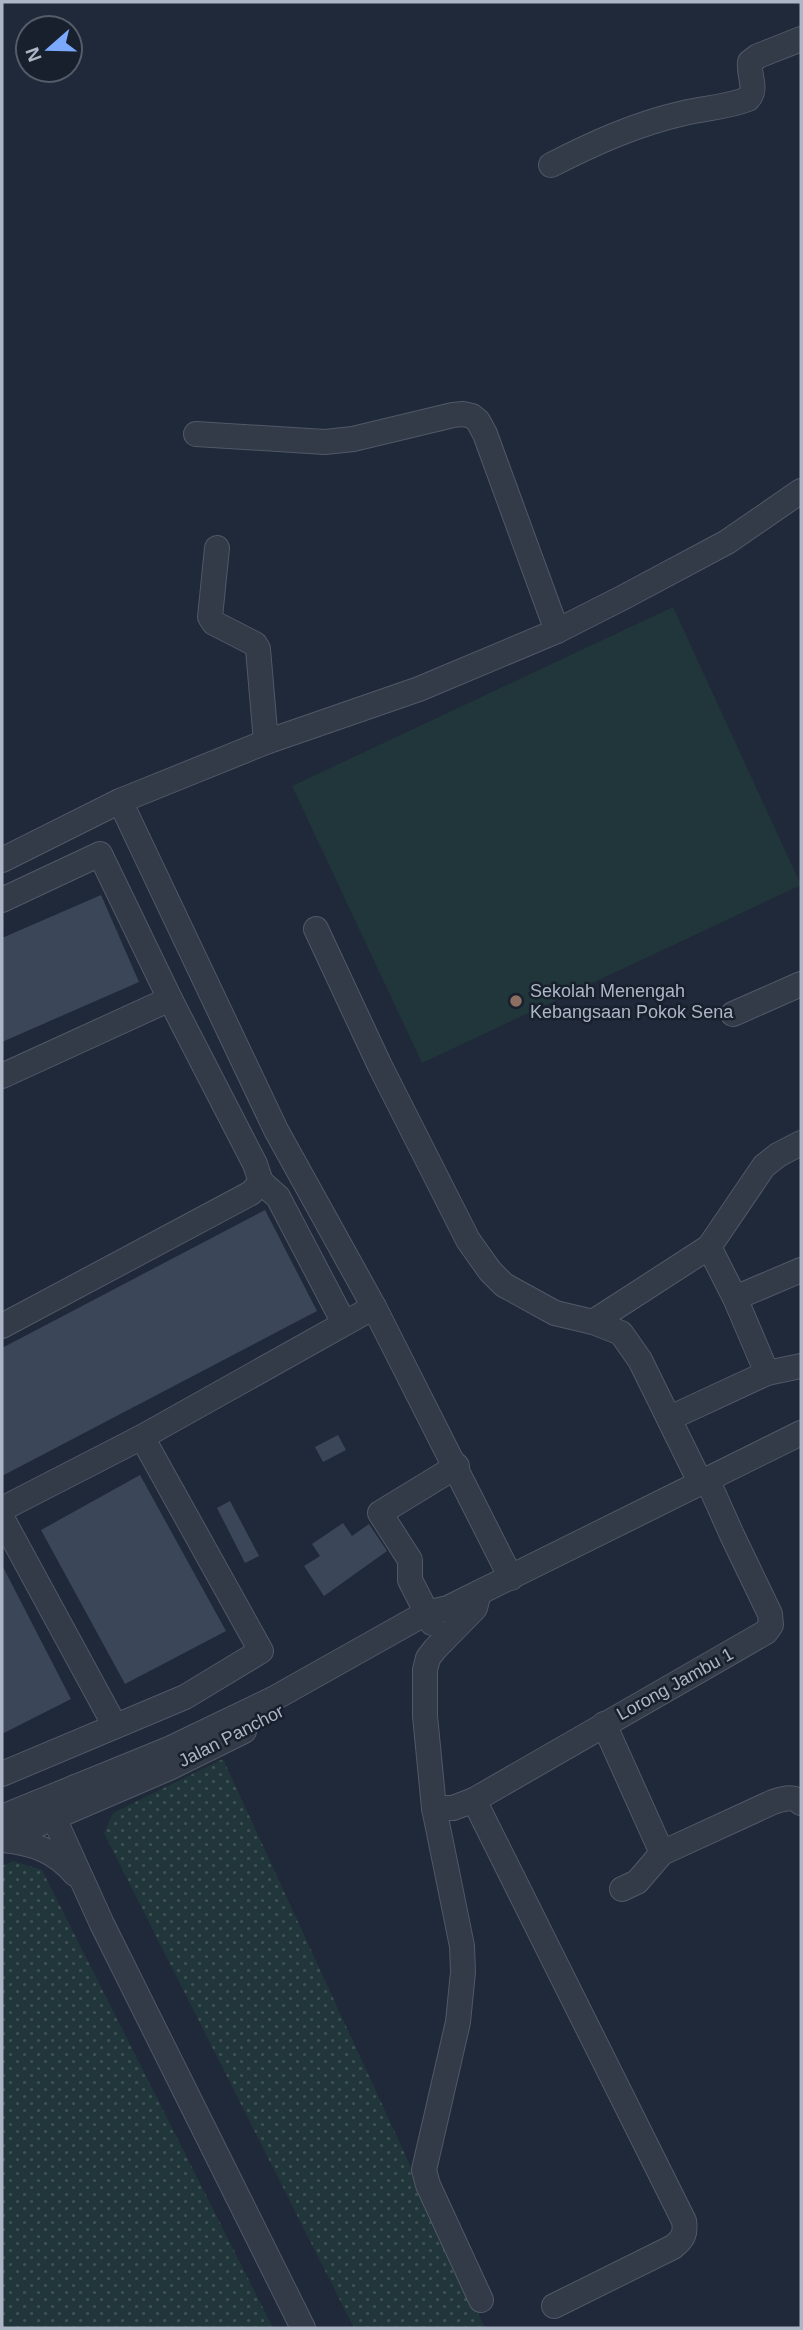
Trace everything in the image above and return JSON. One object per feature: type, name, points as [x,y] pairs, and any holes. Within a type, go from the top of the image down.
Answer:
[{"type":"street","points":[[551,165],[627,130],[682,113],[748,99],[753,89],[750,62],[758,56],[801,39]]},
{"type":"street","points":[[197,434],[325,442],[391,432],[453,415],[472,416],[485,434],[557,631]]},
{"type":"street","points":[[2,860],[120,801],[266,742],[419,689],[557,631],[727,542],[801,491]]},
{"type":"street","points":[[217,548],[210,617],[214,623],[255,644],[258,649],[266,742]]},
{"type":"street","points":[[120,801],[276,1130],[374,1307],[457,1466],[511,1578]]},
{"type":"street","points":[[2,900],[100,854],[170,999],[255,1164],[261,1182],[278,1197],[344,1324]]},
{"type":"street","points":[[316,929],[380,1066],[468,1240],[504,1285],[555,1313],[593,1322],[621,1333],[632,1346],[704,1480]]},
{"type":"street","points":[[733,1014],[801,984]]},
{"type":"street","points":[[2,1076],[170,999]]},
{"type":"street","points":[[593,1322],[709,1247],[764,1166],[801,1143]]},
{"type":"street","points":[[2,1326],[251,1192],[261,1182]]},
{"type":"street","points":[[709,1247],[735,1297],[767,1373]]},
{"type":"street","points":[[735,1297],[801,1270]]},
{"type":"street","points":[[2,1508],[142,1437],[374,1307]]},
{"type":"street","points":[[670,1418],[767,1373],[801,1366]]},
{"type":"street","name":"Jalan Panchor","points":[[5,1827],[75,1787],[171,1748],[273,1699],[435,1615],[801,1433]]},
{"type":"street","points":[[2,1774],[185,1697],[261,1651],[142,1437]]},
{"type":"street","points":[[435,1615],[410,1580],[410,1560],[380,1513],[457,1466]]},
{"type":"street","name":"Lorong Jambu 1","points":[[434,1808],[453,1808],[474,1800],[753,1641],[771,1625],[770,1614],[704,1480]]},
{"type":"street","points":[[2,1518],[116,1726]]},
{"type":"street","points":[[479,1593],[475,1608],[435,1649],[428,1658],[425,1670],[425,1716],[434,1808],[463,1946],[463,1972],[458,2022],[424,2170],[428,2185],[481,2300]]},
{"type":"street","name":"Jalan Panchor","points":[[5,1827],[54,1818],[169,1768],[273,1716],[435,1615]]},
{"type":"street","points":[[604,1724],[662,1853]]},
{"type":"street","points":[[75,1787],[61,1801],[54,1818],[303,2328]]},
{"type":"street","points":[[81,1875],[75,1844],[78,1832],[90,1813],[113,1793]]},
{"type":"street","points":[[622,1889],[637,1882],[662,1853],[774,1802],[796,1798],[801,1803]]},
{"type":"street","points":[[474,1800],[684,2221],[685,2232],[673,2247],[554,2306]]},
{"type":"street","points":[[5,1827],[24,1842],[52,1852],[81,1875]]},
{"type":"green space","points":[[673,607],[801,885],[422,1063],[292,786]]},
{"type":"green space","points":[[223,1759],[485,2328],[354,2328],[104,1833],[113,1813]]},
{"type":"green space","points":[[13,1861],[42,1870],[273,2328],[2,2328],[2,1866]]},
{"type":"building","points":[[101,895],[139,982],[2,1042],[2,938]]},
{"type":"building","points":[[265,1210],[317,1311],[2,1476],[2,1348]]},
{"type":"building","points":[[338,1435],[346,1450],[323,1462],[315,1447]]},
{"type":"building","points":[[140,1475],[226,1631],[125,1684],[41,1530]]},
{"type":"building","points":[[230,1501],[259,1556],[245,1563],[217,1508]]},
{"type":"building","points":[[343,1523],[352,1536],[369,1524],[387,1551],[324,1596],[304,1566],[320,1556],[312,1544]]},
{"type":"building","points":[[2,1565],[71,1699],[2,1734]]},
{"type":"place","name":"Sekolah Menengah Kebangsaan Pokok Sena","points":[[516,1001]]}]
